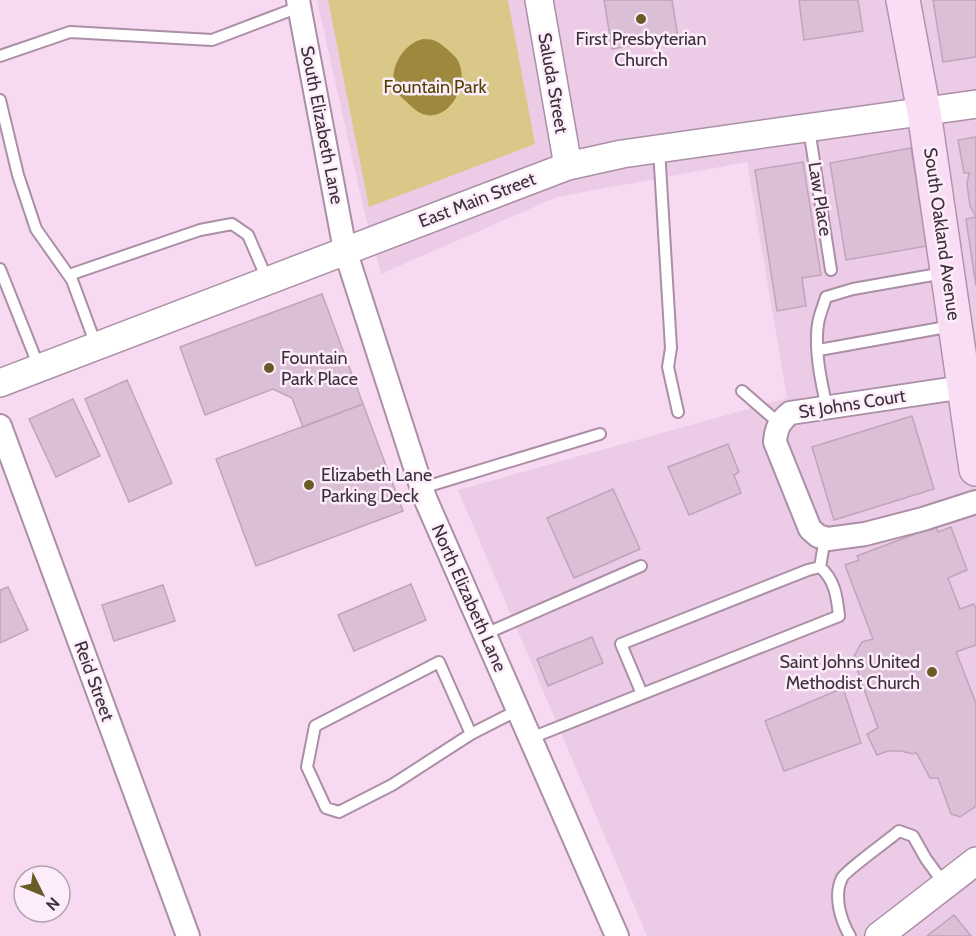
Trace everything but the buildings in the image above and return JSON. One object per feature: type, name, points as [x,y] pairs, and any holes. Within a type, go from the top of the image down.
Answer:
[{"type":"main road","name":"South Oakland Avenue","points":[[903,0],[924,112],[976,469]]},
{"type":"street","name":"Saluda Street","points":[[538,0],[568,166]]},
{"type":"street","name":"South Elizabeth Lane","points":[[298,4],[345,250]]},
{"type":"street","name":"East Main Street","points":[[0,383],[568,166],[622,154],[976,104]]},
{"type":"street","name":"North Elizabeth Lane","points":[[345,250],[422,488],[617,936]]},
{"type":"street","name":"St Johns Court","points":[[825,538],[818,536],[810,529],[775,442],[776,430],[790,413],[964,387]]},
{"type":"street","name":"Reid Street","points":[[0,426],[188,936]]},
{"type":"street","points":[[825,538],[865,534],[976,502]]},
{"type":"street","points":[[879,936],[976,861]]},
{"type":"lane","points":[[0,56],[70,32],[212,40],[298,4]]},
{"type":"lane","points":[[0,100],[18,175],[36,229],[69,275],[97,346]]},
{"type":"lane","name":"Law Place","points":[[809,128],[831,270]]},
{"type":"lane","points":[[659,149],[671,348],[668,367],[678,412]]},
{"type":"lane","points":[[69,275],[200,230],[227,224],[240,228],[248,235],[268,280]]},
{"type":"lane","points":[[0,269],[39,368]]},
{"type":"lane","points":[[827,408],[820,378],[819,350],[819,321],[826,297],[853,289],[948,272]]},
{"type":"lane","points":[[819,350],[955,325]]},
{"type":"lane","points":[[742,391],[780,424]]},
{"type":"lane","points":[[422,488],[600,434]]},
{"type":"lane","points":[[820,567],[825,538]]},
{"type":"lane","points":[[485,634],[641,566]]},
{"type":"lane","points":[[531,738],[839,616],[837,596],[829,574],[820,567]]},
{"type":"lane","points":[[642,694],[621,644],[820,567]]},
{"type":"lane","points":[[471,734],[439,662],[315,726],[307,767],[326,807],[339,812],[392,785],[471,734],[518,710]]},
{"type":"lane","points":[[850,936],[842,921],[838,892],[842,877],[899,831],[913,836],[945,885]]},
{"type":"shaded area","points":[[317,0],[976,0],[976,936],[647,936],[458,490],[787,398],[747,162],[557,197],[381,274],[364,211]]},
{"type":"shaded area","points":[[423,39],[436,41],[447,49],[458,61],[462,74],[457,96],[450,106],[432,115],[422,114],[411,106],[395,88],[393,77],[400,56],[410,45]]},
{"type":"green space","name":"Fountain Park","points":[[328,0],[508,0],[535,144],[369,207]]},
{"type":"place","name":"First Presbyterian Church","points":[[641,19]]},
{"type":"place","name":"Fountain Park Place","points":[[269,368]]},
{"type":"place","name":"Elizabeth Lane Parking Deck","points":[[309,485]]},
{"type":"place","name":"Saint Johns United Methodist Church","points":[[932,672]]}]
